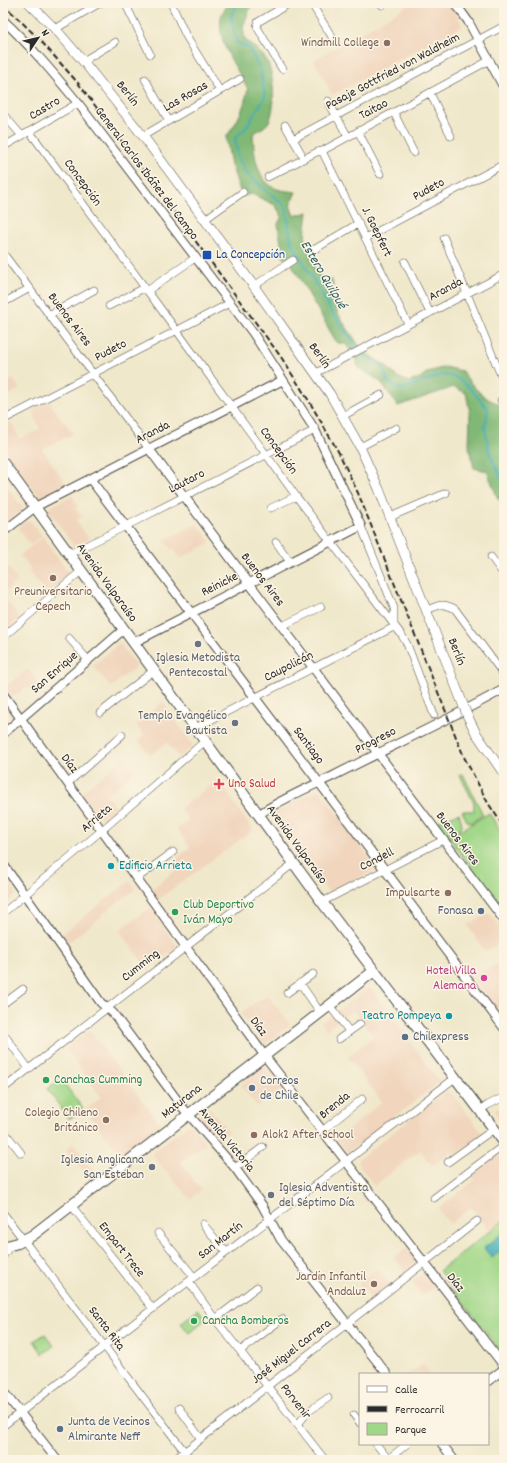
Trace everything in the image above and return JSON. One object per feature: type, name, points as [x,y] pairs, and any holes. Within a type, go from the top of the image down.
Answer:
[{"type":"main road","name":"Berlín","points":[[28,3],[55,29],[83,61],[143,136],[316,372],[360,446],[379,489],[466,711],[476,733],[504,774]]},
{"type":"main road","name":"Avenida Valparaíso","points":[[3,463],[322,902],[504,1142]]},
{"type":"main road","name":"Maturana","points":[[7,1247],[24,1241],[374,971]]},
{"type":"street","points":[[55,29],[100,3]]},
{"type":"street","points":[[125,3],[150,54]]},
{"type":"street","points":[[171,3],[186,36],[220,91]]},
{"type":"street","points":[[282,69],[257,27],[258,22],[290,3]]},
{"type":"street","points":[[311,3],[332,37]]},
{"type":"street","points":[[455,3],[468,21],[503,85]]},
{"type":"street","name":"General Carlos Ibáñez del Campo","points":[[3,20],[17,33],[56,76],[78,103],[230,303],[283,380],[315,430],[361,526],[394,608],[394,627]]},
{"type":"street","name":"Pasaje Gottfried von Waldheim","points":[[293,139],[504,26]]},
{"type":"street","points":[[83,61],[115,42]]},
{"type":"street","name":"Taitao","points":[[268,177],[317,152],[322,151],[490,60]]},
{"type":"street","points":[[145,79],[169,121]]},
{"type":"street","name":"Las Rosas","points":[[143,136],[240,79]]},
{"type":"street","points":[[430,93],[451,136]]},
{"type":"street","points":[[328,100],[348,137]]},
{"type":"street","name":"Castro","points":[[4,146],[78,103]]},
{"type":"street","points":[[394,113],[414,153]]},
{"type":"street","points":[[3,114],[22,136]]},
{"type":"street","points":[[285,125],[300,153]]},
{"type":"street","points":[[358,131],[380,174]]},
{"type":"street","name":"Concepción","points":[[30,132],[177,331],[296,496],[394,627]]},
{"type":"street","name":"J. Goepfert","points":[[322,151],[408,324]]},
{"type":"street","name":"Pudeto","points":[[365,238],[504,164]]},
{"type":"street","points":[[204,220],[244,192]]},
{"type":"street","points":[[311,250],[315,250],[358,223]]},
{"type":"street","points":[[444,238],[504,383]]},
{"type":"street","name":"Buenos Aires","points":[[4,258],[30,288],[249,583],[504,920]]},
{"type":"street","points":[[109,306],[145,289],[196,258]]},
{"type":"street","points":[[254,286],[293,260]]},
{"type":"street","points":[[405,262],[430,313]]},
{"type":"street","name":"Aranda","points":[[316,372],[504,274]]},
{"type":"street","points":[[3,303],[30,288]]},
{"type":"street","points":[[49,315],[94,290]]},
{"type":"street","name":"Pudeto","points":[[3,420],[230,303]]},
{"type":"street","name":"Aranda","points":[[3,532],[35,508],[283,380]]},
{"type":"street","points":[[343,416],[381,395]]},
{"type":"street","points":[[360,446],[396,428]]},
{"type":"street","name":"Lautaro","points":[[69,554],[315,430]]},
{"type":"street","name":"Santiago","points":[[91,480],[320,782],[384,871],[504,1028]]},
{"type":"street","points":[[390,517],[446,493]]},
{"type":"street","points":[[271,508],[296,496]]},
{"type":"street","name":"Reinicke","points":[[133,643],[361,526]]},
{"type":"street","points":[[276,542],[290,562]]},
{"type":"street","points":[[491,557],[504,575]]},
{"type":"street","points":[[3,637],[81,571]]},
{"type":"street","points":[[427,610],[439,605],[447,605],[455,610],[504,675]]},
{"type":"street","points":[[282,626],[321,607]]},
{"type":"street","points":[[394,627],[401,634],[407,644],[434,715]]},
{"type":"street","name":"Caupolicán","points":[[195,728],[394,627]]},
{"type":"street","name":"San Enrique","points":[[3,734],[124,630]]},
{"type":"street","points":[[69,638],[88,660]]},
{"type":"street","points":[[100,713],[153,671]]},
{"type":"street","name":"Progreso","points":[[258,815],[320,782],[472,707],[504,688]]},
{"type":"street","name":"Díaz","points":[[3,694],[264,1055],[504,1366]]},
{"type":"street","points":[[68,783],[122,735]]},
{"type":"street","name":"Arrieta","points":[[3,913],[205,741]]},
{"type":"street","name":"Condell","points":[[322,902],[444,840]]},
{"type":"street","points":[[136,879],[173,852]]},
{"type":"street","name":"Cumming","points":[[3,1089],[294,863]]},
{"type":"street","name":"Avenida Victoria","points":[[3,864],[101,1003],[113,1013],[188,1114],[234,1168],[262,1205],[281,1240],[385,1373]]},
{"type":"street","points":[[287,993],[313,974]]},
{"type":"street","points":[[300,984],[320,1012]]},
{"type":"street","points":[[3,1004],[23,990]]},
{"type":"street","points":[[329,1005],[349,1031]]},
{"type":"street","points":[[339,1039],[360,1024]]},
{"type":"street","points":[[3,1033],[29,1069]]},
{"type":"street","name":"San Martín","points":[[3,1426],[226,1252],[455,1078]]},
{"type":"street","points":[[480,1110],[504,1097]]},
{"type":"street","name":"Brenda","points":[[322,1131],[362,1099]]},
{"type":"street","points":[[448,1162],[494,1129]]},
{"type":"street","points":[[3,1132],[7,1134],[21,1153]]},
{"type":"street","points":[[434,1198],[504,1145]]},
{"type":"street","points":[[234,1168],[263,1147]]},
{"type":"street","name":"Empart Trece","points":[[71,1205],[153,1309]]},
{"type":"street","name":"Santa Rita","points":[[3,1213],[191,1460]]},
{"type":"street","name":"José Miguel Carrera","points":[[174,1460],[425,1264],[477,1221]]},
{"type":"street","points":[[203,1224],[226,1252]]},
{"type":"street","name":"Porvenir","points":[[158,1232],[191,1279],[215,1319],[325,1460]]},
{"type":"street","points":[[3,1256],[7,1247]]},
{"type":"street","points":[[215,1319],[257,1287]]},
{"type":"street","points":[[240,1351],[282,1319]]},
{"type":"street","points":[[489,1380],[504,1369]]},
{"type":"street","points":[[3,1391],[58,1460]]},
{"type":"street","points":[[298,1424],[309,1411],[328,1398]]},
{"type":"street","points":[[179,1408],[201,1439]]},
{"type":"street","points":[[354,1415],[359,1422]]},
{"type":"street","points":[[377,1445],[388,1460],[406,1445]]},
{"type":"street","points":[[443,1445],[454,1460]]},
{"type":"shaded area","name":"Windmill College","points":[[412,3],[448,3],[458,17],[462,26],[332,95],[314,60]]},
{"type":"shaded area","points":[[13,379],[20,389],[3,398],[3,384]]},
{"type":"shaded area","points":[[49,402],[73,434],[42,449],[67,486],[42,499],[3,448],[3,426],[11,422],[20,439],[40,429],[32,410]]},
{"type":"shaded area","points":[[3,481],[22,507],[21,511],[5,523],[3,520]]},
{"type":"shaded area","points":[[72,496],[78,506],[75,508],[82,517],[76,520],[89,539],[74,546],[49,511],[49,507]]},
{"type":"shaded area","points":[[27,521],[31,521],[42,536],[30,545],[18,527]]},
{"type":"shaded area","points":[[197,524],[211,542],[180,559],[173,548],[171,549],[165,540]]},
{"type":"shaded area","points":[[43,537],[69,574],[69,576],[47,594],[28,571],[31,569],[20,555]]},
{"type":"shaded area","points":[[3,561],[18,581],[3,593]]},
{"type":"shaded area","points":[[3,596],[20,618],[3,633]]},
{"type":"shaded area","points":[[118,644],[121,645],[136,666],[111,687],[93,666]]},
{"type":"shaded area","points":[[28,669],[43,689],[35,696],[27,686],[13,697],[5,687]]},
{"type":"shaded area","points":[[163,702],[192,744],[192,747],[179,757],[167,743],[151,755],[138,741],[144,735],[136,725]]},
{"type":"shaded area","points":[[125,757],[135,771],[106,795],[118,810],[102,820],[81,793]]},
{"type":"shaded area","points":[[218,780],[253,830],[157,900],[150,890],[180,867],[175,860],[190,847],[177,829],[189,820],[180,808]]},
{"type":"shaded area","points":[[317,790],[320,791],[376,867],[375,870],[330,893],[273,816],[274,813]]},
{"type":"shaded area","points":[[6,879],[17,894],[8,902],[3,894],[3,881]]},
{"type":"shaded area","points":[[130,881],[136,889],[66,944],[60,935]]},
{"type":"shaded area","points":[[150,908],[176,945],[176,948],[148,970],[119,930]]},
{"type":"shaded area","points":[[490,913],[504,932],[504,941],[485,951],[467,925]]},
{"type":"shaded area","points":[[504,961],[504,1020],[474,979],[474,976]]},
{"type":"shaded area","points":[[368,988],[371,989],[440,1082],[347,1153],[336,1139],[382,1102],[348,1057],[374,1036],[353,1010],[326,1030],[321,1023]]},
{"type":"shaded area","points":[[268,995],[290,1025],[263,1044],[240,1013]]},
{"type":"shaded area","points":[[89,1030],[160,1124],[120,1155],[85,1110],[101,1097],[65,1048]]},
{"type":"shaded area","points":[[264,1066],[283,1089],[257,1107],[241,1085]]},
{"type":"shaded area","points":[[446,1091],[451,1093],[484,1135],[454,1157],[451,1152],[432,1166],[420,1150],[374,1186],[358,1164],[358,1160]]},
{"type":"shaded area","points":[[504,1104],[504,1126],[495,1113],[496,1108]]},
{"type":"shaded area","points":[[209,1108],[229,1132],[218,1140],[198,1117]]},
{"type":"shaded area","points":[[189,1124],[206,1143],[180,1162],[201,1190],[190,1199],[151,1153]]},
{"type":"shaded area","points":[[73,1144],[96,1174],[89,1179],[66,1150]]},
{"type":"shaded area","points":[[497,1153],[504,1162],[504,1220],[490,1231],[471,1207],[450,1224],[438,1209],[475,1180],[472,1175]]},
{"type":"shaded area","points":[[407,1248],[416,1259],[415,1264],[405,1272],[394,1258]]},
{"type":"shaded area","name":"Jardin Infantil Andaluz","points":[[377,1268],[390,1284],[371,1299],[359,1283]]},
{"type":"shaded area","points":[[423,1273],[427,1274],[437,1286],[422,1296],[412,1282]]},
{"type":"shaded area","points":[[423,1364],[430,1373],[410,1373]]},
{"type":"green space","points":[[229,3],[252,3],[243,27],[245,40],[256,48],[266,59],[273,82],[273,109],[271,117],[267,124],[253,134],[255,158],[260,173],[270,185],[277,189],[296,192],[290,205],[294,216],[308,212],[305,236],[312,262],[321,278],[332,280],[335,293],[333,303],[341,319],[363,351],[386,366],[397,377],[409,382],[420,378],[428,372],[445,367],[462,371],[470,382],[485,397],[504,405],[504,505],[498,499],[487,471],[474,468],[469,447],[470,413],[466,393],[454,387],[398,406],[380,381],[359,368],[354,355],[345,343],[337,343],[292,265],[283,257],[278,224],[282,216],[275,205],[252,194],[242,196],[231,165],[226,137],[240,114],[248,89],[228,54],[222,36],[221,17],[223,11]]},
{"type":"green space","points":[[463,774],[483,815],[471,823],[467,821],[462,811],[474,811],[474,803],[460,775]]},
{"type":"green space","points":[[459,813],[462,824],[461,828],[449,836],[446,835],[437,822]]},
{"type":"green space","points":[[489,813],[504,836],[504,911],[449,838]]},
{"type":"green space","points":[[61,1079],[83,1109],[69,1119],[47,1089]]},
{"type":"green space","points":[[504,1220],[504,1356],[439,1271]]},
{"type":"green space","name":"Cancha Bomberos","points":[[198,1309],[206,1319],[189,1333],[181,1323]]},
{"type":"green space","points":[[45,1334],[54,1346],[43,1354],[34,1341]]},
{"type":"water","points":[[503,1233],[504,1248],[492,1258],[484,1248]]},
{"type":"waterway","name":"Estero Quilpué","points":[[237,3],[231,17],[236,42],[249,48],[260,69],[265,97],[245,129],[235,138],[238,158],[247,174],[286,207],[291,241],[332,312],[358,348]]},
{"type":"waterway","name":"Estero Quilpué","points":[[361,352],[380,365],[383,368],[387,381],[398,389],[412,386],[442,375],[455,377],[467,385],[488,409],[485,428],[489,452],[504,484]]},
{"type":"railway","points":[[3,4],[40,40],[78,83],[281,357],[309,401],[339,453],[358,493],[464,757],[488,803],[504,827]]},
{"type":"place","name":"Windmill College","points":[[387,43]]},
{"type":"place","name":"La Concepción","points":[[207,255]]},
{"type":"place","name":"Preuniversitario Cepech","points":[[53,578]]},
{"type":"place","name":"Iglesia Metodista Pentecostal","points":[[198,644]]},
{"type":"place","name":"Templo Evangélico Bautista","points":[[235,723]]},
{"type":"place","name":"Uno Salud","points":[[219,784]]},
{"type":"place","name":"Edificio Arrieta","points":[[111,866]]},
{"type":"place","name":"Impulsarte","points":[[448,893]]},
{"type":"place","name":"Fonasa","points":[[481,911]]},
{"type":"place","name":"Club Deportivo Iván Mayo","points":[[175,912]]},
{"type":"place","name":"Hotel Villa Alemana","points":[[484,978]]},
{"type":"place","name":"Teatro Pompeya","points":[[449,1016]]},
{"type":"place","name":"Chilexpress","points":[[405,1037]]},
{"type":"place","name":"Canchas Cumming","points":[[46,1080]]},
{"type":"place","name":"Correos de Chile","points":[[252,1088]]},
{"type":"place","name":"Colegio Chileno Británico","points":[[106,1120]]},
{"type":"place","name":"Alok2 After School","points":[[254,1135]]},
{"type":"place","name":"Iglesia Anglicana San Esteban","points":[[152,1167]]},
{"type":"place","name":"Iglesia Adventista del Séptimo Día","points":[[271,1195]]},
{"type":"place","name":"Jardin Infantil Andaluz","points":[[374,1284]]},
{"type":"place","name":"Cancha Bomberos","points":[[194,1321]]},
{"type":"place","name":"Junta de Vecinos Almirante Neff","points":[[60,1429]]}]
